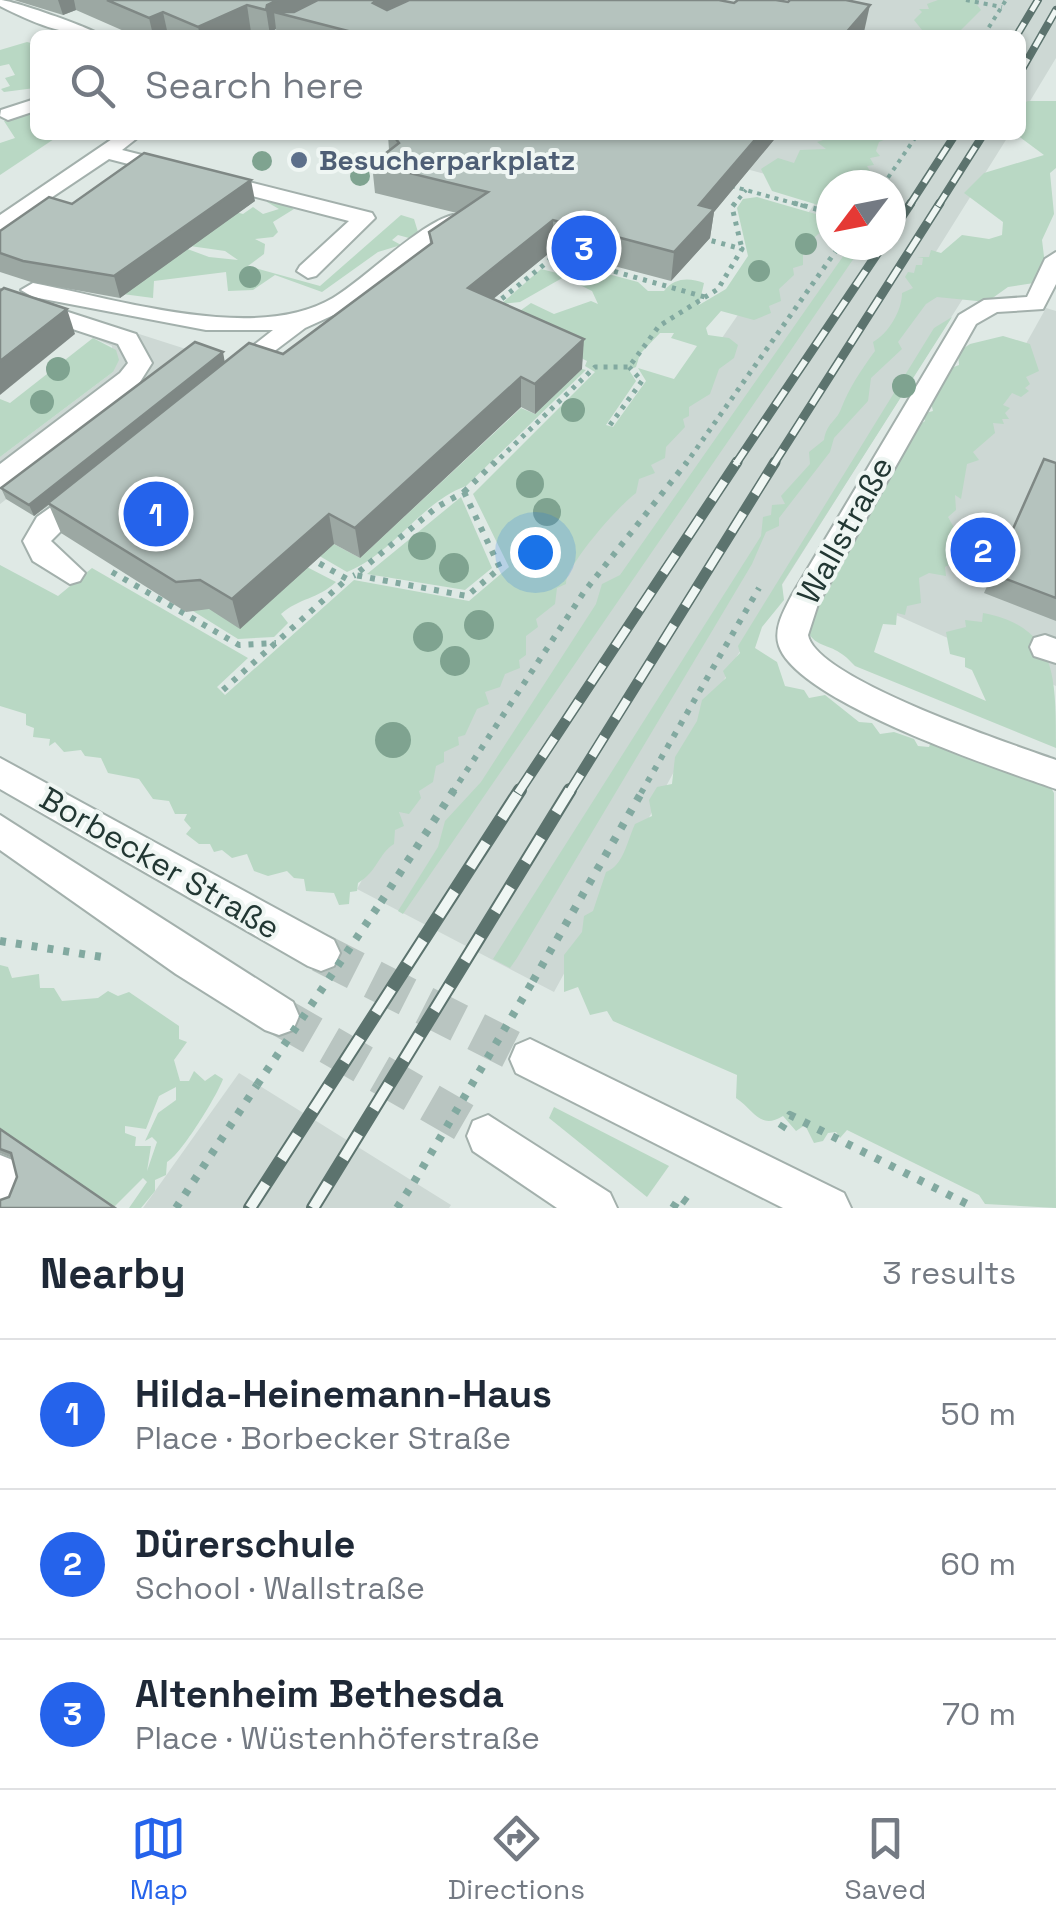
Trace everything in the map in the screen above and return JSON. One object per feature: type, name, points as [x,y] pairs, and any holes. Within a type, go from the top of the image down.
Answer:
[{"type":"street","points":[[2,0],[44,22],[73,30]]},
{"type":"street","points":[[8,114],[30,107]]},
{"type":"street","points":[[0,225],[124,140]]},
{"type":"street","points":[[106,152],[364,218],[360,226],[308,271]]},
{"type":"street","points":[[221,384],[297,323],[349,298],[453,221]]},
{"type":"street","name":"Wallstraße","points":[[1056,259],[1045,307],[992,305],[967,320],[813,586],[793,634],[794,644],[807,665],[843,689],[1056,774]]},
{"type":"street","points":[[0,280],[180,320],[236,325],[297,323]]},
{"type":"street","points":[[0,297],[127,339],[140,362],[129,379],[0,478]]},
{"type":"street","points":[[70,573],[39,549],[42,529],[100,481]]},
{"type":"street","name":"Borbecker Straße","points":[[0,772],[321,953]]},
{"type":"street","name":"Borbecker Straße","points":[[0,830],[189,961],[279,1016]]},
{"type":"street","points":[[530,1059],[829,1208]]},
{"type":"street","points":[[488,1136],[595,1208]]},
{"type":"street","points":[[0,1176],[0,1185]]},
{"type":"path","points":[[966,0],[1002,7]]},
{"type":"path","points":[[987,30],[1006,0]]},
{"type":"path","points":[[893,170],[914,140]]},
{"type":"path","points":[[718,182],[816,208]]},
{"type":"path","points":[[629,367],[659,326],[718,289],[742,249],[732,207],[746,190]]},
{"type":"path","points":[[709,240],[742,249]]},
{"type":"path","points":[[481,316],[556,254],[705,298]]},
{"type":"path","points":[[176,1208],[584,592],[662,497],[829,260]]},
{"type":"path","points":[[578,360],[594,367],[629,367],[642,380],[610,425]]},
{"type":"path","points":[[223,690],[346,579],[385,556],[450,498],[464,492],[594,367]]},
{"type":"path","points":[[355,575],[467,596],[500,568],[464,492]]},
{"type":"path","points":[[42,529],[185,618],[239,645],[276,643]]},
{"type":"path","points":[[298,552],[346,579]]},
{"type":"path","points":[[397,1208],[766,578]]},
{"type":"path","points":[[779,1186],[790,1115],[975,1208]]},
{"type":"path","points":[[673,1208],[680,1197],[694,1208]]},
{"type":"shaded area","points":[[411,0],[1056,0],[1056,58],[1026,108],[1026,30],[351,30]]},
{"type":"shaded area","points":[[639,140],[1006,140],[917,282],[964,297],[737,656],[554,992],[357,889],[416,782],[816,202],[816,260],[906,260],[906,170],[816,170],[816,188]]},
{"type":"shaded area","points":[[1046,308],[1056,311],[1056,686],[878,607]]},
{"type":"shaded area","points":[[111,325],[189,350],[178,368],[0,504],[0,457],[113,372],[112,346],[93,338]]},
{"type":"shaded area","points":[[239,1073],[451,1205],[143,1208]]},
{"type":"green space","points":[[938,0],[978,0],[975,2],[981,10],[961,30],[922,30],[914,20],[922,12],[919,9],[929,9],[927,4]]},
{"type":"green space","points":[[30,43],[30,89],[4,92],[1,89],[10,86],[5,78],[15,75],[9,64],[0,66],[0,50]]},
{"type":"green space","points":[[1056,101],[1056,168],[1050,173],[1054,214],[1042,240],[1047,281],[1008,287],[987,302],[937,297],[926,304],[898,342],[902,349],[871,378],[868,401],[834,438],[830,452],[779,518],[779,526],[766,532],[752,564],[517,958],[510,968],[493,959],[761,536],[763,517],[771,515],[772,505],[785,504],[781,496],[810,464],[809,452],[824,440],[875,351],[873,342],[893,321],[902,293],[913,288],[905,277],[908,272],[914,273],[916,265],[922,265],[923,258],[917,257],[929,257],[931,250],[941,253],[962,235],[989,239],[1002,235],[1003,222],[964,193],[984,173],[1044,155],[1024,140],[1026,102]]},
{"type":"green space","points":[[30,114],[30,140],[52,140],[0,175],[0,143],[15,138],[4,121]]},
{"type":"green space","points":[[884,140],[876,151],[880,156],[870,158],[874,165],[867,166],[869,170],[816,170],[816,204],[772,191],[761,169],[778,158],[794,163],[800,150],[826,149],[817,142]]},
{"type":"green space","points":[[269,197],[294,209],[273,222],[278,232],[273,237],[255,239],[265,244],[264,254],[248,266],[320,286],[401,215],[414,219],[418,232],[409,238],[398,235],[392,240],[401,245],[378,252],[322,292],[275,275],[253,290],[228,291],[226,272],[154,281],[153,298],[46,284],[174,244],[209,257],[238,260],[225,251],[190,246],[236,212],[243,214],[253,207],[263,214],[279,209],[267,202]]},
{"type":"green space","points":[[757,197],[816,214],[816,236],[803,248],[803,265],[793,268],[794,275],[779,289],[781,301],[769,306],[771,313],[754,320],[721,311],[706,328],[708,335],[729,338],[738,345],[734,358],[719,369],[710,394],[689,407],[689,416],[683,419],[685,427],[666,447],[665,458],[651,465],[655,473],[639,479],[636,493],[583,551],[566,584],[557,588],[555,604],[536,619],[538,627],[526,636],[526,655],[519,660],[520,668],[505,674],[500,687],[485,692],[489,704],[477,709],[465,735],[458,737],[459,745],[444,752],[444,762],[436,766],[433,782],[419,791],[421,798],[409,814],[399,812],[404,826],[395,830],[394,844],[358,883],[357,891],[350,892],[349,904],[339,905],[334,893],[306,891],[304,879],[294,878],[287,871],[268,876],[254,871],[247,854],[232,858],[222,850],[214,852],[210,844],[199,844],[186,834],[191,828],[184,820],[187,814],[175,814],[169,801],[153,799],[139,779],[108,773],[101,758],[85,756],[81,750],[64,752],[55,742],[49,746],[50,739],[33,737],[34,728],[26,725],[26,714],[0,706],[0,565],[58,596],[92,568],[248,658],[217,687],[225,695],[354,580],[469,601],[509,567],[473,494],[595,372],[585,366],[587,361],[506,321],[531,303],[554,314],[591,301],[598,304],[592,291],[564,277],[520,302],[501,304],[541,269],[557,273],[567,263],[638,282],[648,291],[664,291],[683,280],[704,283],[699,305],[726,289],[748,256],[737,208],[743,199]],"holes":[[[660,333],[674,333],[671,338],[697,346],[674,379],[638,368],[646,381],[613,427],[606,425],[636,381],[629,370],[636,367],[640,354]]]},
{"type":"green space","points":[[840,260],[853,260],[403,914],[398,911],[438,847],[445,821],[481,782],[596,604],[602,584],[620,575]]},
{"type":"green space","points":[[952,317],[782,584],[784,600],[762,627],[755,648],[777,662],[785,686],[804,690],[809,698],[825,695],[859,722],[872,723],[880,734],[894,732],[914,739],[918,746],[929,747],[931,742],[1008,766],[1016,777],[1021,774],[1050,786],[1054,793],[1056,1208],[985,1204],[979,1195],[847,1130],[840,1138],[836,1132],[828,1133],[823,1141],[814,1143],[805,1125],[796,1131],[783,1116],[763,1120],[736,1098],[737,1075],[613,1021],[607,1011],[590,1015],[578,987],[564,992],[564,955],[582,932],[584,916],[593,911],[606,872],[621,858],[635,824],[652,816],[649,800],[657,787],[672,784],[675,757],[697,721],[702,700],[726,678],[723,671],[740,653],[738,646],[934,328]]},
{"type":"green space","points":[[1003,336],[1030,344],[1039,371],[1026,377],[1030,384],[1025,388],[1029,391],[1021,397],[1012,393],[1003,405],[1010,408],[1005,413],[1009,419],[1002,419],[1004,424],[993,423],[995,433],[973,452],[979,460],[967,464],[961,499],[955,495],[956,510],[948,517],[956,531],[949,538],[960,545],[963,557],[945,567],[946,576],[929,573],[919,578],[921,603],[907,606],[905,615],[897,613],[896,625],[883,624],[874,652],[986,701],[972,670],[965,667],[965,658],[950,654],[946,632],[966,627],[965,620],[982,622],[983,613],[1007,620],[1038,642],[1047,658],[1055,698],[1056,748],[855,666],[813,639],[796,597],[911,430],[925,421],[922,414],[933,411],[931,403],[946,370],[959,365],[958,352],[970,344]]},
{"type":"green space","points":[[93,338],[116,350],[119,360],[113,372],[0,457],[0,399],[10,403]]},
{"type":"green space","points":[[582,369],[586,370],[466,486],[435,504],[364,564],[347,572],[285,536],[332,543],[360,558],[521,408],[535,414]]},
{"type":"green space","points":[[461,497],[492,568],[465,590],[367,574]]},
{"type":"green space","points":[[303,565],[336,582],[281,614],[288,623],[274,637],[238,639],[193,611]]},
{"type":"green space","points":[[0,965],[8,967],[12,978],[39,974],[40,988],[54,988],[62,1001],[98,998],[108,991],[118,996],[129,992],[179,1026],[179,1039],[187,1042],[174,1060],[180,1081],[189,1081],[194,1071],[205,1081],[215,1074],[223,1079],[190,1137],[167,1162],[166,1175],[155,1180],[155,1191],[141,1208],[129,1208],[147,1182],[143,1178],[113,1208],[0,1130]],"holes":[[[176,1087],[176,1100],[158,1113],[145,1141],[152,1137],[157,1142],[147,1171],[151,1146],[135,1146],[136,1137],[125,1133],[125,1126],[146,1129],[159,1096]]]},
{"type":"green space","points":[[554,1107],[669,1166],[647,1197],[549,1118]]},
{"type":"building","points":[[107,0],[278,0],[267,5],[266,10],[247,5],[198,27],[163,12],[149,18]]},
{"type":"building","points":[[318,0],[377,0],[373,3],[387,10],[409,0],[846,0],[870,5],[848,30],[344,30],[274,12],[294,12]]},
{"type":"building","points":[[397,140],[755,140],[699,205],[714,209],[674,252],[553,220],[468,288],[584,339],[535,384],[521,377],[355,528],[329,514],[232,599],[200,580],[176,582],[48,503],[249,343],[283,354],[432,243],[429,232],[488,192],[372,164],[399,143]]},
{"type":"building","points":[[144,153],[251,180],[114,276],[23,261],[0,253],[0,231],[49,197],[72,204]]},
{"type":"building","points":[[4,288],[67,309],[0,361],[0,291]]},
{"type":"building","points":[[195,342],[223,352],[29,505],[1,488]]},
{"type":"building","points":[[1044,459],[1056,463],[1056,598],[993,574]]},
{"type":"building","points":[[0,1129],[115,1208],[0,1208],[0,1200],[9,1197],[17,1177],[11,1153],[0,1149]]},
{"type":"tunnel","points":[[321,953],[530,1059]]},
{"type":"tunnel","points":[[279,1016],[488,1136]]},
{"type":"railway","points":[[1020,30],[1038,0]]},
{"type":"railway","points":[[1026,62],[1056,10]]},
{"type":"railway","points":[[909,206],[952,140]]},
{"type":"railway","points":[[938,206],[980,140]]},
{"type":"railway","points":[[773,465],[940,203]]},
{"type":"railway","points":[[906,210],[909,206]]},
{"type":"railway","points":[[736,464],[873,260]]},
{"type":"railway","points":[[569,793],[775,462]]},
{"type":"railway","points":[[518,793],[736,464]]},
{"type":"railway","points":[[250,1208],[520,790]]},
{"type":"railway","points":[[313,1208],[570,790]]},
{"type":"place","name":"Besucherparkplatz","points":[[299,160]]},
{"type":"place","name":"Altenheim Bethesda","points":[[584,248]]},
{"type":"place","name":"Hilda-Heinemann-Haus","points":[[156,514]]},
{"type":"place","name":"Dürerschule","points":[[983,550]]}]
